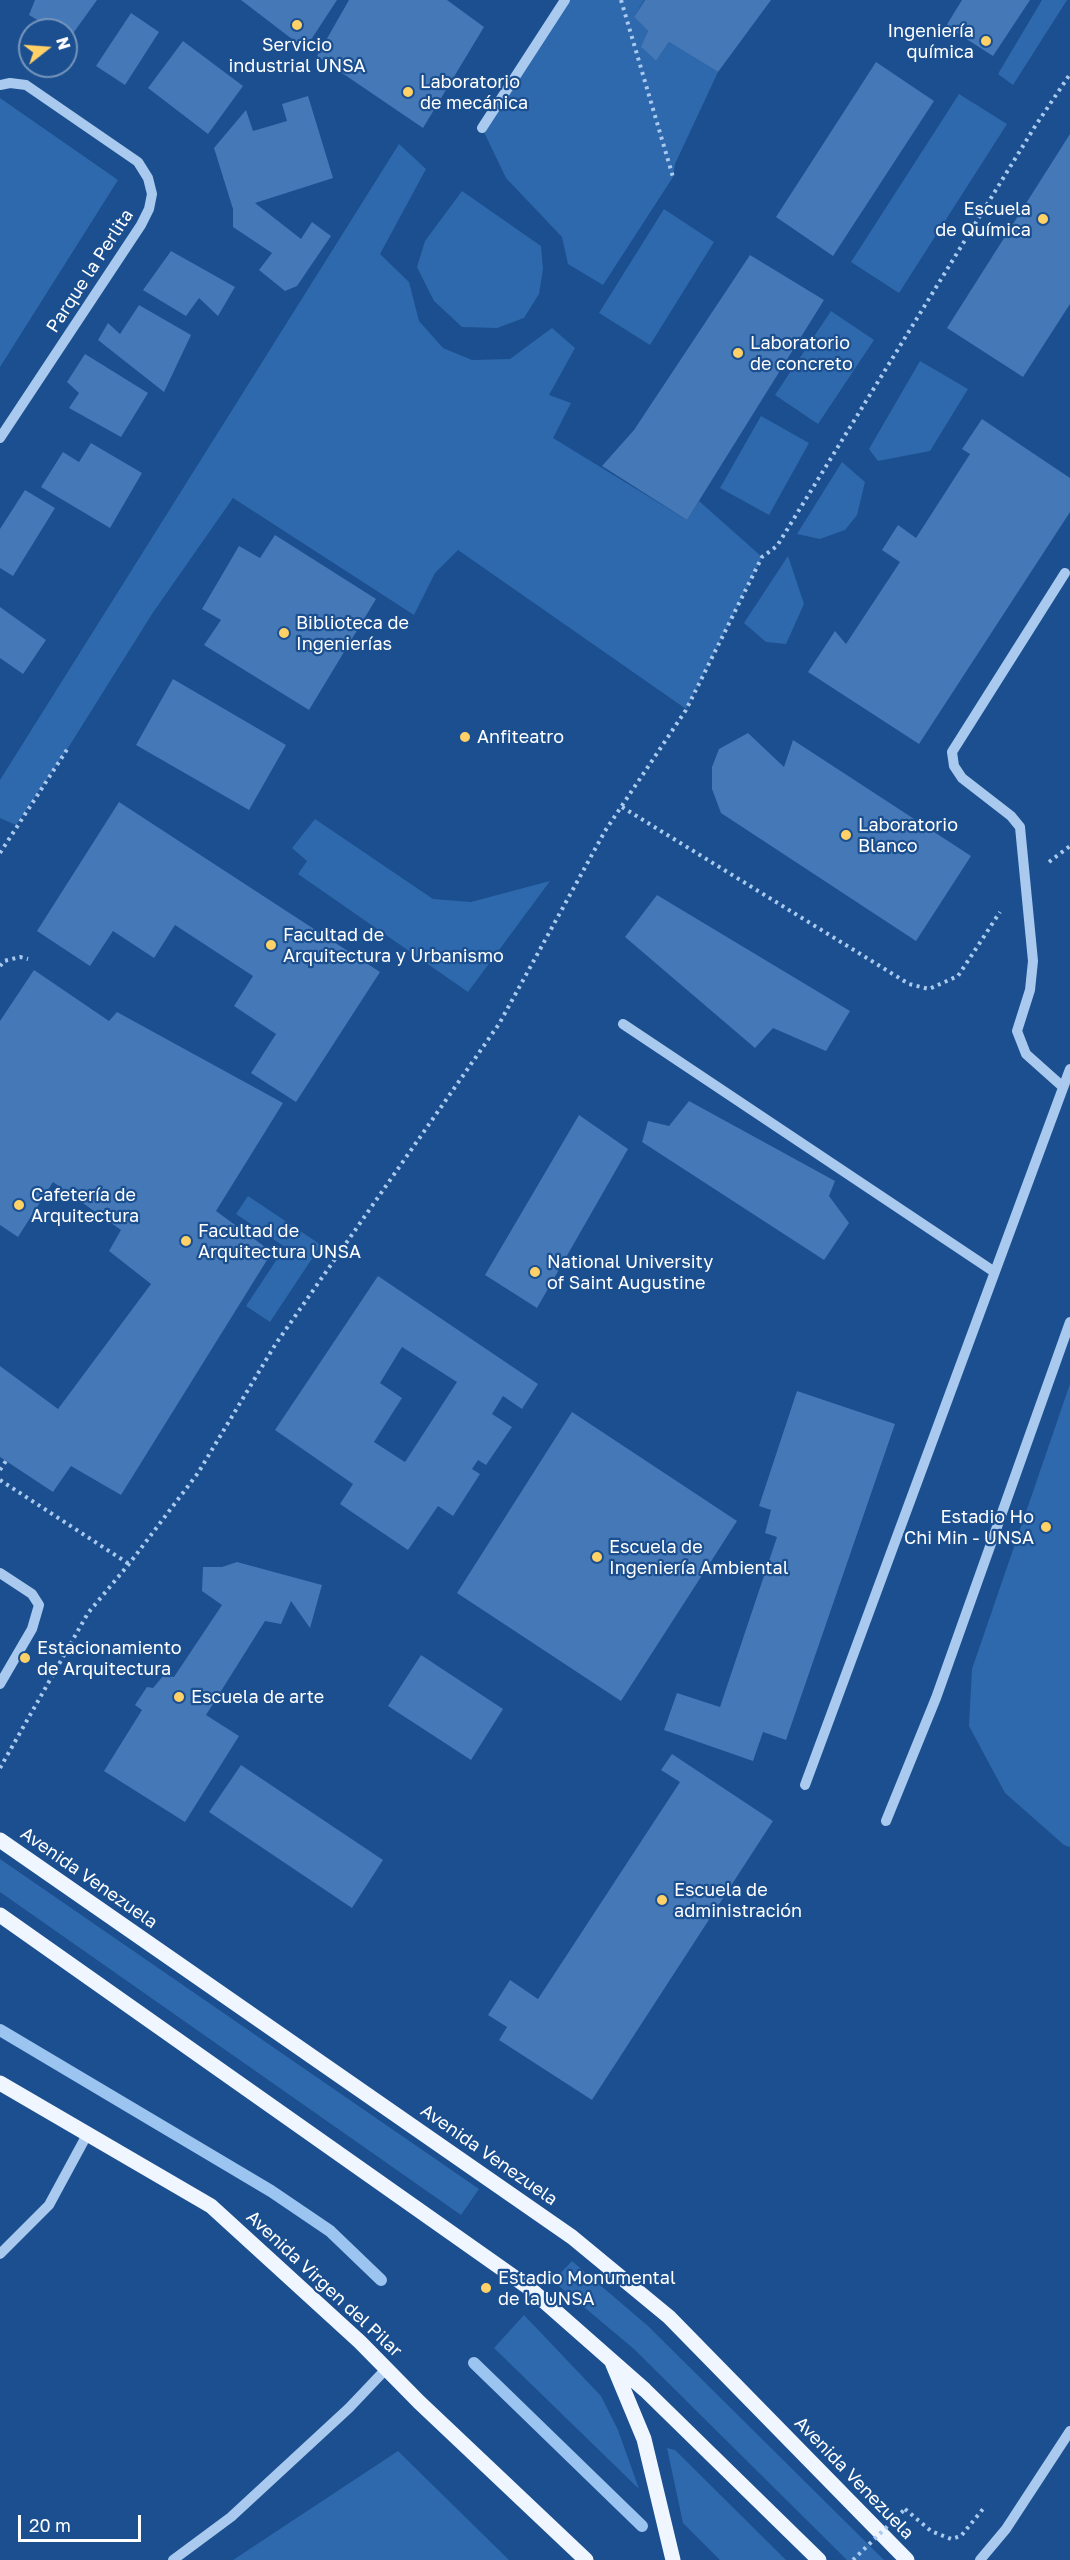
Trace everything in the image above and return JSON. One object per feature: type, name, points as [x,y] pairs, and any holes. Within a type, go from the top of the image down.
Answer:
[{"type":"main road","name":"Avenida Venezuela","points":[[0,1840],[572,2237],[669,2317],[907,2560]]},
{"type":"main road","points":[[0,1916],[528,2287],[609,2357],[819,2560]]},
{"type":"main road","name":"Avenida Virgen del Pilar","points":[[0,2083],[211,2206],[387,2368],[586,2560]]},
{"type":"main road","points":[[609,2357],[644,2439],[674,2560]]},
{"type":"street","points":[[482,128],[565,0]]},
{"type":"street","name":"Parque la Perlita","points":[[0,85],[10,83],[26,85],[138,162],[148,178],[152,194],[149,209],[141,225],[0,438]]},
{"type":"street","points":[[1063,1087],[1026,1054],[1017,1031],[1030,990],[1033,961],[1020,826],[1011,816],[962,778],[954,765],[952,752],[1065,573]]},
{"type":"street","points":[[623,1024],[993,1271]]},
{"type":"street","points":[[805,1785],[993,1271],[1070,1069]]},
{"type":"street","points":[[886,1821],[936,1698],[1070,1322]]},
{"type":"street","points":[[0,1573],[32,1594],[39,1605],[33,1629],[0,1684]]},
{"type":"street","points":[[0,2254],[49,2205],[88,2133]]},
{"type":"street","points":[[173,2560],[231,2517],[349,2408],[387,2368]]},
{"type":"street","points":[[980,2560],[1006,2529],[1070,2431]]},
{"type":"path","points":[[621,0],[672,177]]},
{"type":"path","points":[[0,1768],[88,1613],[129,1564],[198,1473],[275,1345],[499,1024],[621,807],[686,710],[762,557],[777,546],[1034,128],[1070,74]]},
{"type":"path","points":[[0,853],[68,748]]},
{"type":"path","points":[[621,807],[890,974],[909,984],[929,989],[958,976],[1006,903],[1025,880],[1070,846]]},
{"type":"path","points":[[0,966],[2,960],[20,957],[28,959]]},
{"type":"path","points":[[0,1470],[6,1461]]},
{"type":"path","points":[[0,1480],[129,1564]]},
{"type":"path","points":[[853,2560],[904,2509],[931,2531],[951,2539],[961,2536],[982,2509]]},
{"type":"shaded area","points":[[565,0],[644,0],[634,17],[648,31],[642,48],[656,61],[669,42],[718,72],[675,164],[673,177],[603,285],[568,264],[562,237],[506,178],[482,128]]},
{"type":"shaded area","points":[[1042,0],[1067,0],[1013,85],[998,74]]},
{"type":"shaded area","points":[[959,94],[1007,124],[899,293],[851,262]]},
{"type":"shaded area","points":[[0,98],[118,180],[0,367]]},
{"type":"shaded area","points":[[399,144],[426,169],[380,254],[409,282],[419,321],[443,348],[472,360],[510,359],[552,328],[575,348],[549,395],[571,403],[553,438],[687,520],[699,501],[762,557],[686,709],[458,550],[435,573],[414,615],[233,498],[152,614],[68,748],[16,825],[0,818],[0,780]]},
{"type":"shaded area","points":[[462,191],[541,246],[543,269],[539,294],[524,318],[497,328],[462,327],[434,301],[417,267],[425,241]]},
{"type":"shaded area","points":[[664,209],[714,242],[650,345],[599,313]]},
{"type":"shaded area","points":[[831,311],[874,340],[818,424],[775,395]]},
{"type":"shaded area","points":[[920,361],[968,389],[930,451],[878,461],[869,449]]},
{"type":"shaded area","points":[[761,416],[809,443],[769,515],[720,488]]},
{"type":"shaded area","points":[[842,462],[865,482],[857,515],[845,530],[820,539],[797,534]]},
{"type":"shaded area","points":[[788,556],[804,604],[786,644],[766,642],[744,623]]},
{"type":"shaded area","points":[[315,819],[433,899],[471,902],[550,881],[468,992],[298,874],[307,861],[292,848]]},
{"type":"shaded area","points":[[248,1196],[321,1245],[270,1322],[246,1306],[285,1247],[236,1214]]},
{"type":"shaded area","name":"Estadio Ho Chi Min - UNSA","points":[[1070,1384],[1070,1847],[1064,1845],[1005,1793],[969,1726],[972,1669]]},
{"type":"shaded area","points":[[0,1859],[479,2189],[461,2215],[0,1892]]},
{"type":"shaded area","points":[[572,2261],[648,2326],[884,2560],[847,2560],[634,2349],[553,2281]]},
{"type":"shaded area","points":[[524,2315],[601,2396],[618,2430],[639,2489],[494,2348]]},
{"type":"shaded area","points":[[667,2448],[675,2450],[786,2560],[720,2560],[683,2523]]},
{"type":"shaded area","points":[[398,2451],[509,2560],[233,2560]]},
{"type":"building","points":[[35,0],[97,0],[78,26],[78,18],[34,18],[29,15]]},
{"type":"building","name":"Servicio industrial UNSA","points":[[241,0],[337,0],[305,49]]},
{"type":"building","name":"Laboratorio de mecánica","points":[[349,0],[447,0],[484,27],[423,128],[317,56]]},
{"type":"building","points":[[645,0],[771,0],[718,72],[669,42],[656,61],[641,47],[648,31],[634,17]]},
{"type":"building","name":"Ingeniería química","points":[[962,0],[1030,0],[993,56],[946,26]]},
{"type":"building","points":[[131,13],[159,32],[125,85],[96,66]]},
{"type":"building","points":[[183,41],[243,86],[208,134],[148,88]]},
{"type":"building","points":[[876,62],[934,101],[833,256],[776,217]]},
{"type":"building","points":[[308,96],[333,178],[255,203],[301,239],[312,222],[331,236],[297,286],[285,291],[259,270],[272,253],[233,227],[233,209],[214,148],[246,110],[253,131],[287,121],[282,104]]},
{"type":"building","name":"Escuela de Química","points":[[1070,134],[1070,304],[1023,377],[947,328]]},
{"type":"building","points":[[171,251],[235,287],[218,316],[199,298],[186,316],[143,290]]},
{"type":"building","name":"Laboratorio de concreto","points":[[750,255],[824,300],[687,520],[602,466],[634,430]]},
{"type":"building","points":[[139,305],[191,335],[164,392],[98,340],[108,323],[120,334]]},
{"type":"building","points":[[85,354],[148,393],[121,437],[69,408],[79,393],[67,382]]},
{"type":"building","points":[[982,419],[1070,478],[1070,512],[919,744],[808,672],[835,631],[846,644],[900,562],[882,550],[898,525],[916,538],[970,454],[962,449]]},
{"type":"building","points":[[91,443],[142,473],[110,528],[41,487],[63,452],[79,462]]},
{"type":"building","points":[[25,490],[55,508],[13,576],[0,568],[0,529]]},
{"type":"building","name":"Biblioteca de Ingenierías","points":[[275,535],[376,599],[309,710],[204,645],[221,620],[202,609],[239,546],[260,558]]},
{"type":"building","points":[[0,607],[46,640],[23,674],[0,658]]},
{"type":"building","points":[[173,679],[286,745],[249,810],[136,745]]},
{"type":"building","name":"Laboratorio Blanco","points":[[748,733],[784,767],[793,740],[971,856],[916,941],[721,813],[712,789],[712,767],[719,749]]},
{"type":"building","name":"Facultad de Arquitectura y Urbanismo","points":[[119,802],[380,972],[296,1102],[251,1073],[276,1034],[234,1006],[253,976],[175,925],[154,958],[113,931],[90,966],[37,931]]},
{"type":"building","points":[[657,895],[850,1011],[826,1051],[773,1028],[755,1048],[625,937]]},
{"type":"building","name":"Facultad de Arquitectura UNSA","points":[[34,970],[109,1021],[117,1012],[283,1103],[216,1211],[272,1252],[121,1495],[71,1466],[53,1492],[0,1457],[0,1366],[58,1409],[151,1284],[109,1251],[121,1230],[53,1182],[18,1237],[0,1225],[0,1021]]},
{"type":"building","points":[[689,1101],[835,1181],[829,1196],[849,1223],[824,1260],[642,1142],[648,1121],[669,1126]]},
{"type":"building","points":[[579,1115],[628,1149],[537,1308],[485,1275]]},
{"type":"building","points":[[378,1276],[538,1384],[522,1409],[503,1396],[492,1414],[512,1427],[486,1465],[478,1460],[472,1469],[480,1474],[453,1516],[438,1506],[408,1550],[340,1504],[353,1484],[275,1430]],"holes":[[[402,1347],[457,1382],[405,1462],[374,1442],[402,1398],[380,1383]]]},
{"type":"building","points":[[797,1391],[895,1424],[786,1740],[763,1732],[753,1761],[664,1730],[677,1693],[720,1707],[777,1537],[765,1533],[771,1510],[759,1506]]},
{"type":"building","name":"Escuela de Ingeniería Ambiental","points":[[572,1412],[737,1521],[621,1701],[457,1593]]},
{"type":"building","name":"Escuela de arte","points":[[237,1562],[322,1585],[310,1628],[291,1601],[281,1624],[265,1621],[206,1715],[239,1736],[185,1822],[104,1771],[142,1710],[135,1705],[147,1687],[153,1688],[164,1675],[174,1677],[222,1605],[202,1591],[203,1567],[222,1567]]},
{"type":"building","points":[[421,1655],[503,1709],[471,1760],[388,1706]]},
{"type":"building","name":"Escuela de administración","points":[[672,1754],[773,1821],[592,2100],[499,2040],[507,2027],[488,2015],[510,1980],[538,1999],[680,1782],[661,1770]]},
{"type":"building","points":[[241,1765],[383,1860],[352,1908],[209,1812]]},
{"type":"waterway","points":[[0,2030],[271,2191],[330,2231],[381,2280]]},
{"type":"waterway","points":[[474,2363],[642,2526]]},
{"type":"place","name":"Servicio industrial UNSA","points":[[297,25]]},
{"type":"place","name":"Ingeniería química","points":[[986,41]]},
{"type":"place","name":"Laboratorio de mecánica","points":[[408,92]]},
{"type":"place","name":"Escuela de Química","points":[[1043,219]]},
{"type":"place","name":"Laboratorio de concreto","points":[[738,353]]},
{"type":"place","name":"Biblioteca de Ingenierías","points":[[284,633]]},
{"type":"place","name":"Anfiteatro","points":[[465,737]]},
{"type":"place","name":"Laboratorio Blanco","points":[[846,835]]},
{"type":"place","name":"Facultad de Arquitectura y Urbanismo","points":[[271,945]]},
{"type":"place","name":"Cafetería de Arquitectura","points":[[19,1205]]},
{"type":"place","name":"Facultad de Arquitectura UNSA","points":[[186,1241]]},
{"type":"place","name":"National University of Saint Augustine","points":[[535,1272]]},
{"type":"place","name":"Estadio Ho Chi Min - UNSA","points":[[1046,1527]]},
{"type":"place","name":"Escuela de Ingeniería Ambiental","points":[[597,1557]]},
{"type":"place","name":"Estacionamiento de Arquitectura","points":[[25,1658]]},
{"type":"place","name":"Escuela de arte","points":[[179,1697]]},
{"type":"place","name":"Escuela de administración","points":[[662,1900]]},
{"type":"place","name":"Estadio Monumental de la UNSA","points":[[486,2288]]}]
